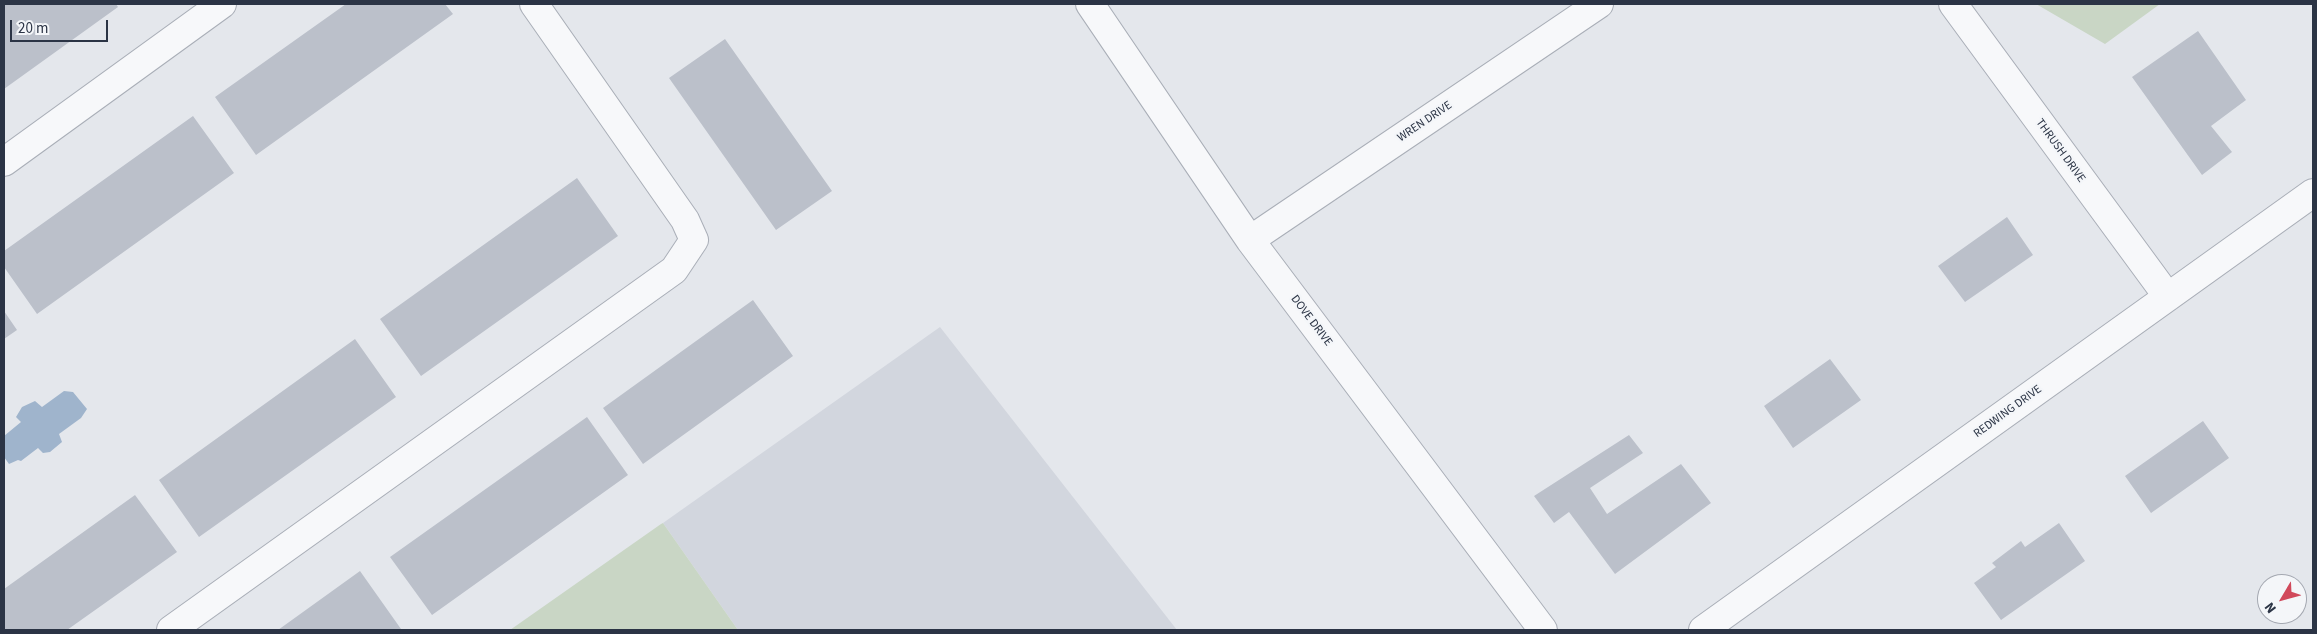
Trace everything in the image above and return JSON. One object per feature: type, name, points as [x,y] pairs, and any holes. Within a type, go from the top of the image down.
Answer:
[{"type":"street","points":[[4,162],[222,4]]},
{"type":"street","points":[[171,630],[674,270],[694,240],[685,220],[534,4]]},
{"type":"street","name":"DOVE DRIVE","points":[[1090,4],[1250,240],[1543,630]]},
{"type":"street","name":"WREN DRIVE","points":[[1250,240],[1599,4]]},
{"type":"street","name":"THRUSH DRIVE","points":[[1953,4],[2168,297]]},
{"type":"street","name":"REDWING DRIVE","points":[[1703,630],[2313,193]]},
{"type":"shaded area","points":[[940,327],[1177,630],[738,630],[663,523]]},
{"type":"green space","points":[[2036,4],[2160,4],[2105,44]]},
{"type":"green space","points":[[663,523],[738,630],[510,630],[661,524]]},
{"type":"water","points":[[64,391],[73,392],[87,409],[81,418],[59,434],[62,442],[50,452],[43,453],[38,448],[21,461],[18,460],[9,464],[4,457],[4,436],[21,422],[16,417],[22,407],[35,401],[42,407]]},
{"type":"building","points":[[4,4],[116,4],[118,7],[4,89]]},
{"type":"building","points":[[346,4],[445,4],[453,14],[256,155],[215,97]]},
{"type":"building","points":[[2198,31],[2246,100],[2211,126],[2232,152],[2202,175],[2132,77]]},
{"type":"building","points":[[725,39],[832,191],[776,230],[669,78]]},
{"type":"building","points":[[193,116],[234,173],[37,314],[4,267],[4,251]]},
{"type":"building","points":[[577,178],[618,236],[421,376],[380,319]]},
{"type":"building","points":[[2007,217],[2033,255],[1965,302],[1938,266]]},
{"type":"building","points":[[753,300],[793,356],[643,464],[603,408]]},
{"type":"building","points":[[4,311],[17,330],[4,339]]},
{"type":"building","points":[[355,339],[396,397],[199,537],[159,480]]},
{"type":"building","points":[[1830,359],[1861,400],[1793,448],[1764,406]]},
{"type":"building","points":[[587,417],[628,475],[432,615],[390,557]]},
{"type":"building","points":[[2203,421],[2229,458],[2151,513],[2125,476]]},
{"type":"building","points":[[1629,435],[1643,453],[1590,488],[1607,514],[1681,464],[1711,503],[1615,574],[1569,512],[1554,523],[1534,496]]},
{"type":"building","points":[[135,495],[177,552],[67,630],[4,630],[4,589]]},
{"type":"building","points":[[2059,523],[2085,561],[2001,620],[1974,583],[1996,567],[1992,563],[2021,541],[2025,547]]},
{"type":"building","points":[[360,571],[401,629],[278,630]]}]
